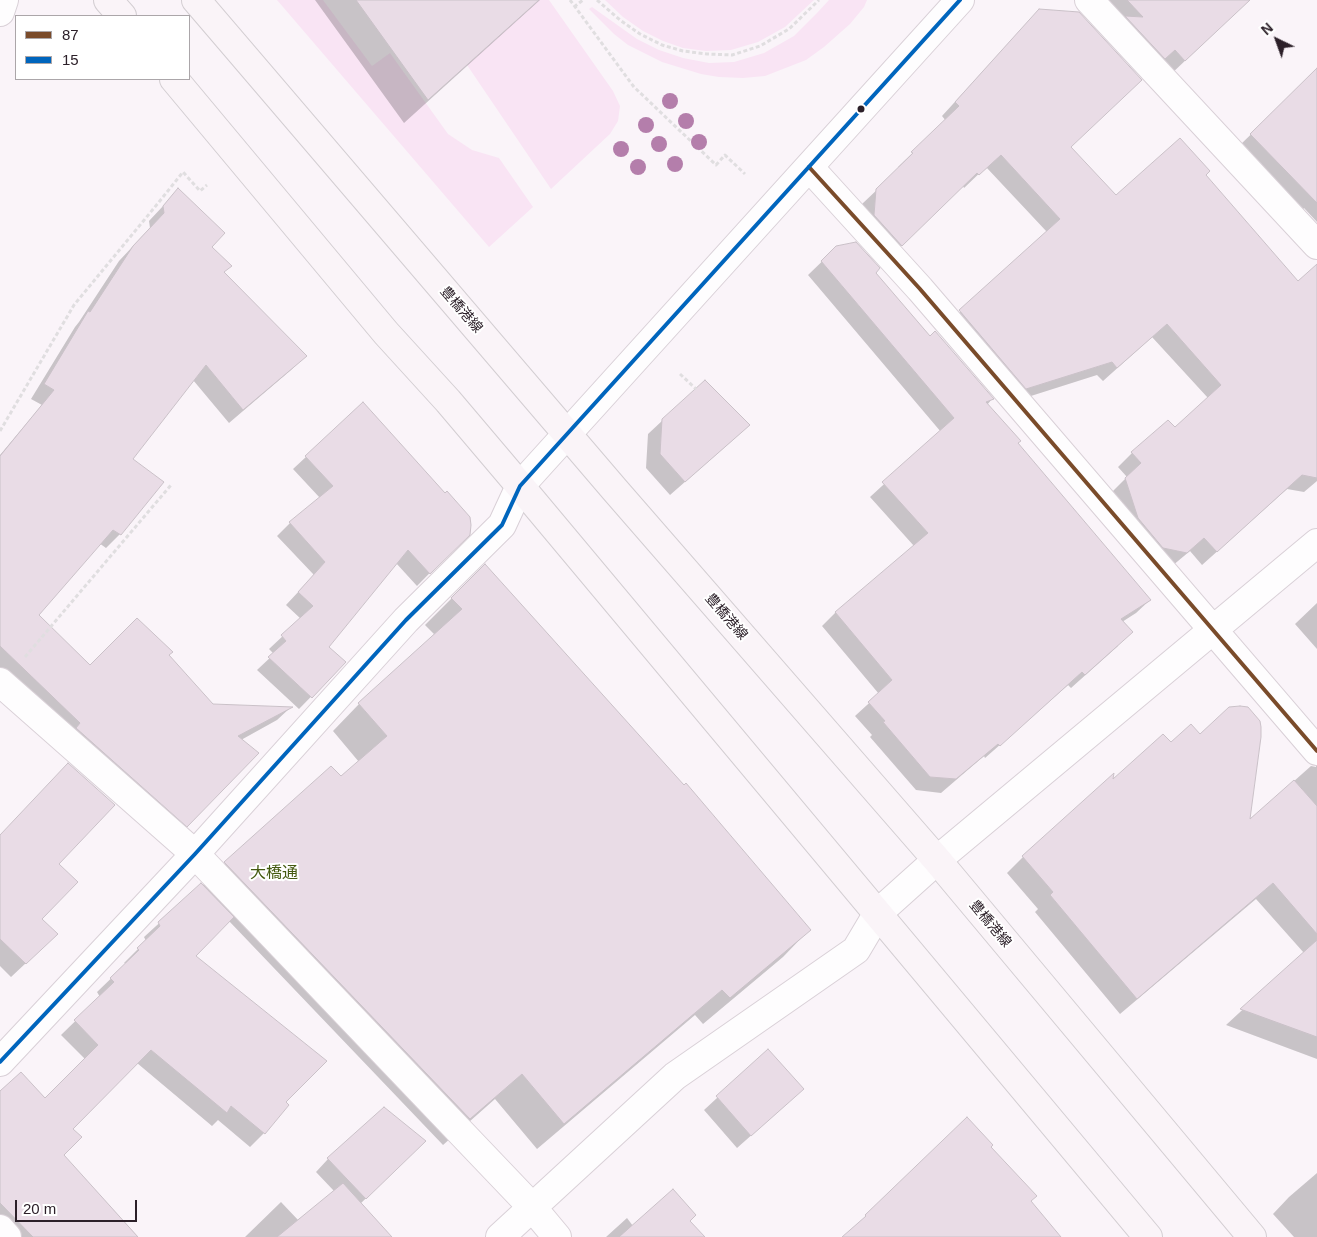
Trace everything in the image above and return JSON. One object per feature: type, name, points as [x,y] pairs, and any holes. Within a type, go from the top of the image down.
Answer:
[{"type":"main road","points":[[108,0],[121,15]]},
{"type":"main road","name":"豊橋港線","points":[[196,0],[567,434],[937,860],[1252,1237]]},
{"type":"main road","points":[[175,80],[386,333],[454,408],[520,486],[1148,1237]]},
{"type":"street","points":[[0,12],[4,0]]},
{"type":"street","points":[[0,1062],[195,854],[406,620],[502,525],[520,486],[960,0]]},
{"type":"street","points":[[1089,0],[1317,245]]},
{"type":"street","points":[[809,166],[920,289],[1317,751]]},
{"type":"street","points":[[500,1237],[675,1076],[856,950],[878,913],[937,860],[1317,543]]},
{"type":"street","points":[[1,683],[195,854],[532,1207],[557,1237]]},
{"type":"street","points":[[0,1230],[7,1237]]},
{"type":"path","points":[[570,0],[634,87],[716,165],[725,155],[745,174]]},
{"type":"path","points":[[574,6],[583,0]]},
{"type":"path","points":[[597,0],[640,34],[662,44],[683,51],[732,55],[760,46],[789,29],[819,0]]},
{"type":"path","points":[[0,431],[74,304],[183,172],[200,191],[207,185]]},
{"type":"path","points":[[680,374],[696,389]]},
{"type":"path","points":[[1,683],[171,485]]},
{"type":"shaded area","points":[[277,0],[323,0],[372,66],[390,53],[448,134],[472,150],[499,158],[533,207],[489,247]]},
{"type":"shaded area","points":[[539,0],[549,0],[613,91],[620,106],[618,121],[610,134],[551,189],[467,65]]},
{"type":"shaded area","points":[[605,0],[814,0],[785,27],[758,42],[731,50],[706,51],[683,48],[643,31],[623,17]]},
{"type":"shaded area","points":[[829,0],[867,0],[864,7],[850,24],[806,60],[765,76],[743,78],[701,74],[662,62],[628,45],[589,9],[592,7],[637,39],[659,50],[683,58],[709,63],[734,62],[764,53],[794,36]]},
{"type":"building","points":[[356,0],[539,0],[428,100]]},
{"type":"building","points":[[1127,0],[1250,0],[1185,61],[1175,50],[1165,59],[1125,16],[1143,17]]},
{"type":"building","points":[[1039,9],[1079,12],[1142,80],[1071,147],[1116,195],[1180,138],[1210,171],[1206,175],[1298,281],[1317,264],[1317,478],[1302,475],[1217,552],[1204,538],[1187,553],[1163,548],[1138,518],[1125,478],[1141,463],[1131,452],[1168,420],[1175,427],[1221,385],[1167,324],[1117,368],[1112,362],[1026,389],[959,310],[1060,219],[1001,155],[979,175],[977,173],[902,246],[874,215],[876,189],[959,106],[955,102]]},
{"type":"building","points":[[1317,68],[1317,203],[1250,134]]},
{"type":"building","points":[[178,188],[225,233],[212,247],[232,266],[224,272],[307,356],[243,410],[206,365],[133,459],[164,482],[121,535],[113,530],[39,615],[90,665],[137,618],[173,652],[169,655],[213,704],[293,707],[238,736],[259,753],[187,827],[76,728],[80,723],[0,646],[0,456],[54,390],[44,384],[88,311],[90,312],[133,246],[164,213],[163,206]]},
{"type":"building","points":[[856,242],[880,268],[876,273],[930,336],[935,331],[994,399],[986,402],[1021,441],[1018,443],[1151,600],[1121,619],[1133,632],[1085,675],[1082,672],[1000,746],[998,744],[956,779],[930,777],[868,702],[892,680],[835,612],[928,533],[882,482],[954,418],[821,261],[836,246]]},
{"type":"building","points":[[705,380],[750,425],[685,482],[660,454],[662,419]]},
{"type":"building","points":[[363,402],[445,493],[447,491],[470,517],[470,535],[430,574],[408,550],[329,647],[346,662],[312,698],[268,657],[286,641],[281,635],[313,606],[298,592],[325,562],[289,522],[333,486],[305,456]]},
{"type":"building","points":[[485,564],[684,785],[686,783],[811,930],[730,998],[722,990],[564,1124],[522,1074],[470,1119],[224,862],[331,766],[341,776],[387,736],[358,703],[462,609],[451,598]]},
{"type":"building","points":[[1229,707],[1248,707],[1260,721],[1261,727],[1250,819],[1294,780],[1317,806],[1317,934],[1273,883],[1137,999],[1050,895],[1053,892],[1022,856],[1114,773],[1113,779],[1163,734],[1171,742],[1191,724],[1200,734]]},
{"type":"building","points":[[68,763],[115,805],[59,864],[78,882],[42,919],[58,934],[26,964],[0,939],[0,835]]},
{"type":"building","points":[[201,883],[234,917],[196,956],[327,1061],[286,1102],[289,1105],[265,1134],[231,1106],[227,1113],[151,1050],[73,1129],[82,1137],[64,1155],[138,1237],[33,1237],[0,1203],[0,1091],[21,1072],[45,1098],[98,1045],[74,1020],[114,982],[110,978],[160,926],[158,922]]},
{"type":"building","points":[[1317,940],[1317,1037],[1240,1009]]},
{"type":"building","points":[[768,1049],[804,1089],[751,1136],[716,1096]]},
{"type":"building","points":[[384,1107],[426,1141],[366,1199],[327,1158]]},
{"type":"building","points":[[967,1117],[993,1145],[991,1147],[1037,1196],[1031,1201],[1061,1237],[842,1237],[866,1216]]},
{"type":"building","points":[[343,1183],[392,1237],[277,1237]]},
{"type":"building","points":[[673,1189],[696,1215],[690,1221],[705,1237],[619,1237]]},
{"type":"transit line","name":"15","points":[[0,1062],[195,854],[406,620],[502,525],[520,486],[960,0]]},
{"type":"transit line","name":"87","points":[[809,167],[920,289],[1317,751]]},
{"type":"district","name":"大橋通","points":[[274,874]]}]
